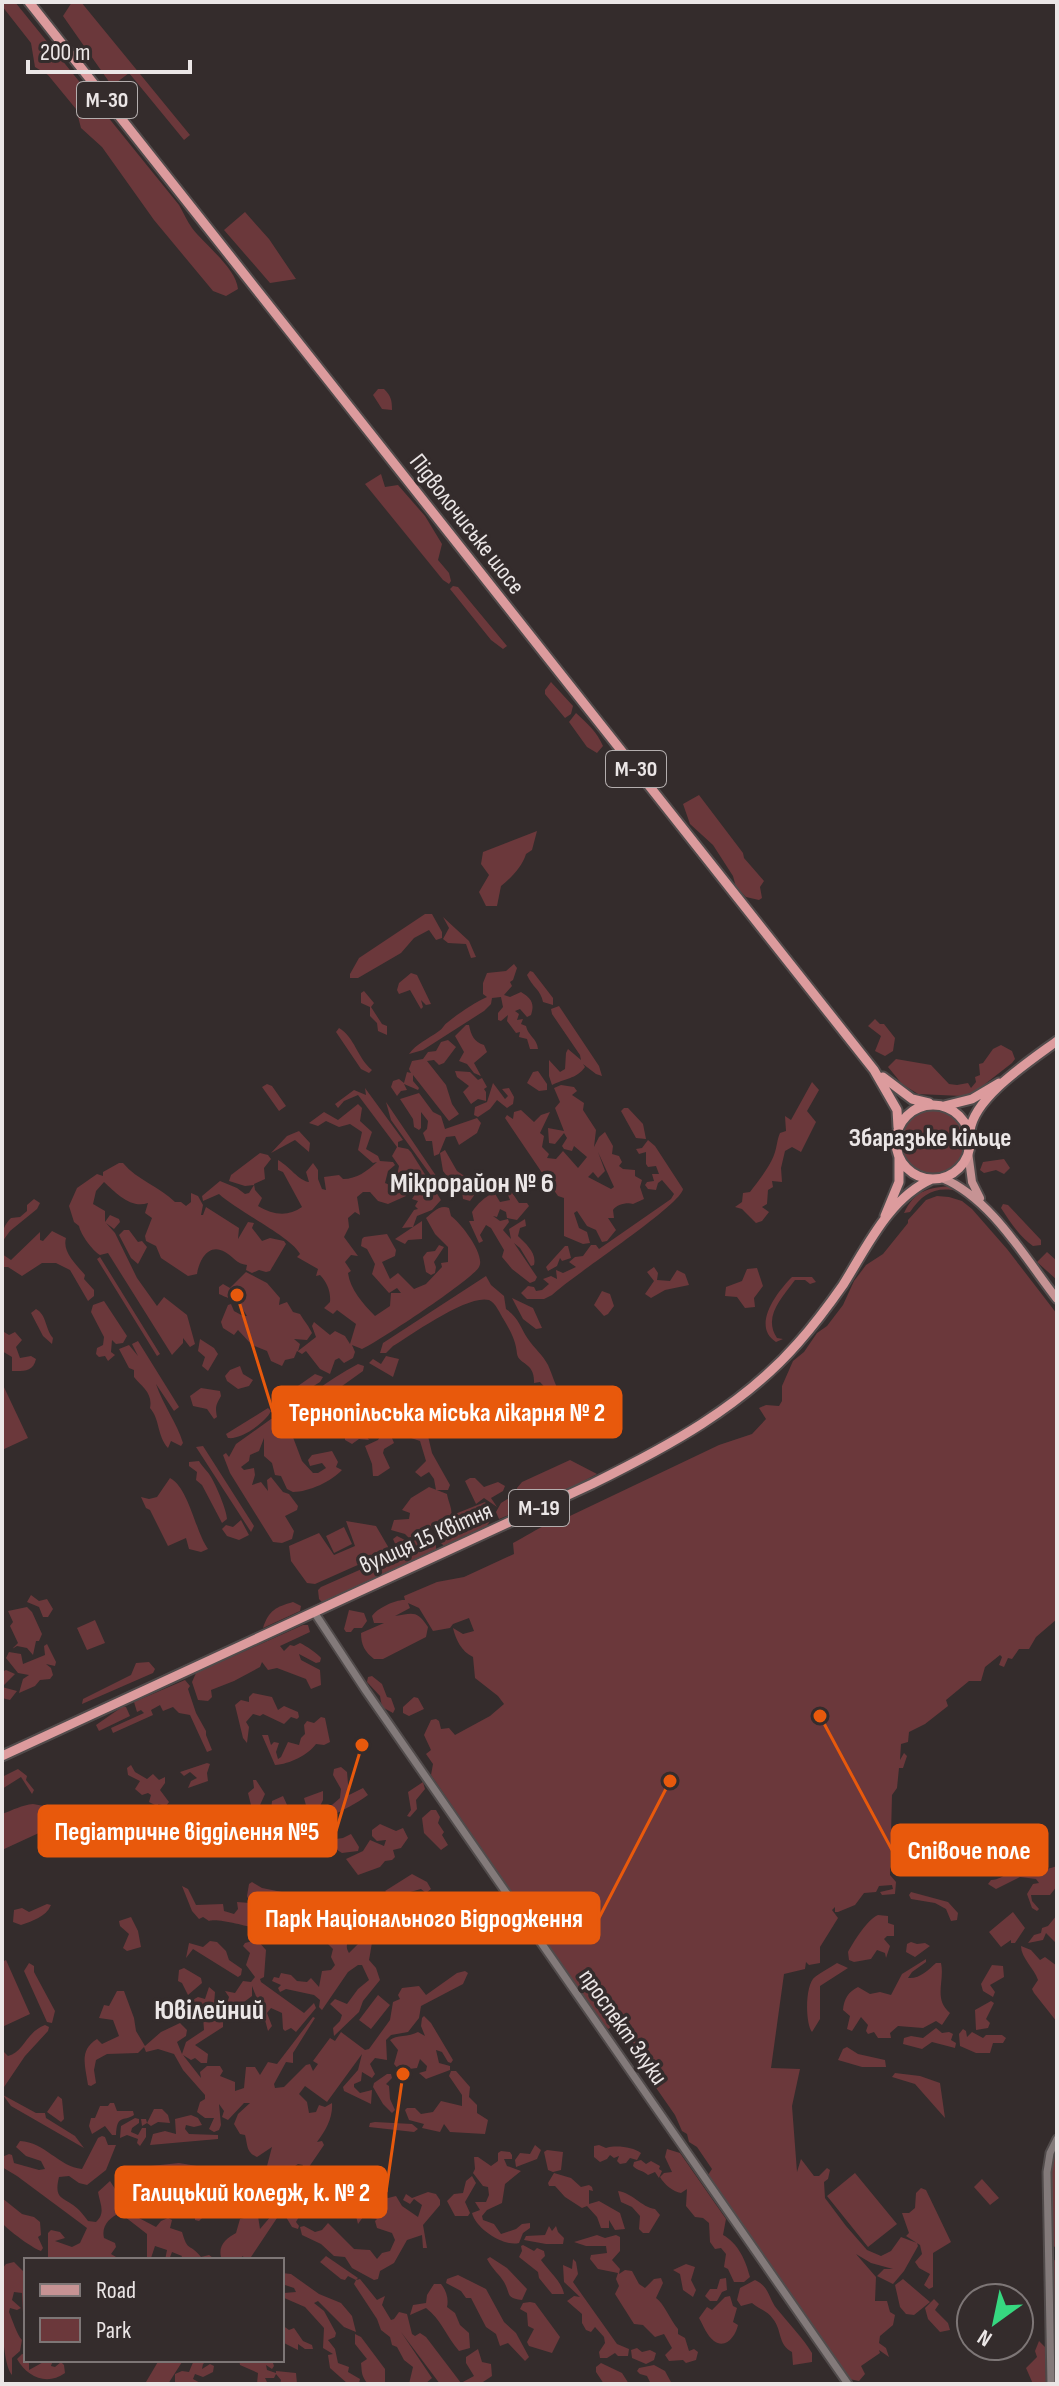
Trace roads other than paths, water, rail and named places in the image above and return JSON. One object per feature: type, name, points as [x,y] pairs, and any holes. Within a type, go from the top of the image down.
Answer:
[{"type":"highway","name":"Підволочиське шосе","points":[[29,2],[874,1070],[897,1110],[898,1127]]},
{"type":"highway","points":[[898,1127],[912,1111],[972,1099],[1015,1073],[1057,1041]]},
{"type":"highway","name":"Підволочиське шосе","points":[[874,1070],[912,1099],[933,1105]]},
{"type":"highway","points":[[968,1152],[971,1121],[977,1109],[1015,1073]]},
{"type":"highway","points":[[944,1106],[962,1119],[970,1138]]},
{"type":"highway","name":"М-19","points":[[898,1127],[895,1142],[898,1156]]},
{"type":"highway","name":"М-19","points":[[937,1178],[954,1172],[968,1152]]},
{"type":"highway","points":[[898,1156],[916,1175],[937,1178]]},
{"type":"highway","name":"вулиця 15 Квітня","points":[[882,1223],[899,1182],[898,1156]]},
{"type":"highway","name":"вулиця 15 Квітня","points":[[2,1756],[672,1444],[723,1411],[797,1345],[841,1287],[882,1223],[910,1191],[937,1178]]},
{"type":"main road","points":[[968,1152],[972,1182],[984,1206]]},
{"type":"main road","points":[[937,1178],[965,1188],[984,1206],[1057,1299]]},
{"type":"main road","name":"проспект Злуки","points":[[314,1612],[477,1852],[848,2384]]},
{"type":"main road","points":[[1051,2384],[1053,2255],[1047,2172],[1050,2153],[1057,2139]]},
{"type":"place","name":"Тернопільська міська лікарня № 2","points":[[237,1295]]},
{"type":"place","name":"Співоче поле","points":[[820,1716]]},
{"type":"place","name":"Педіатричне відділення №5","points":[[362,1745]]},
{"type":"place","name":"Парк Національного Відродження","points":[[670,1781]]},
{"type":"place","name":"Галицький коледж, к. № 2","points":[[403,2074]]},
{"type":"district","name":"Збаразьке кільце","points":[[930,1138]]},
{"type":"district","name":"Мікрорайон № 6","points":[[472,1183]]},
{"type":"district","name":"Ювілейний","points":[[209,2010]]}]
